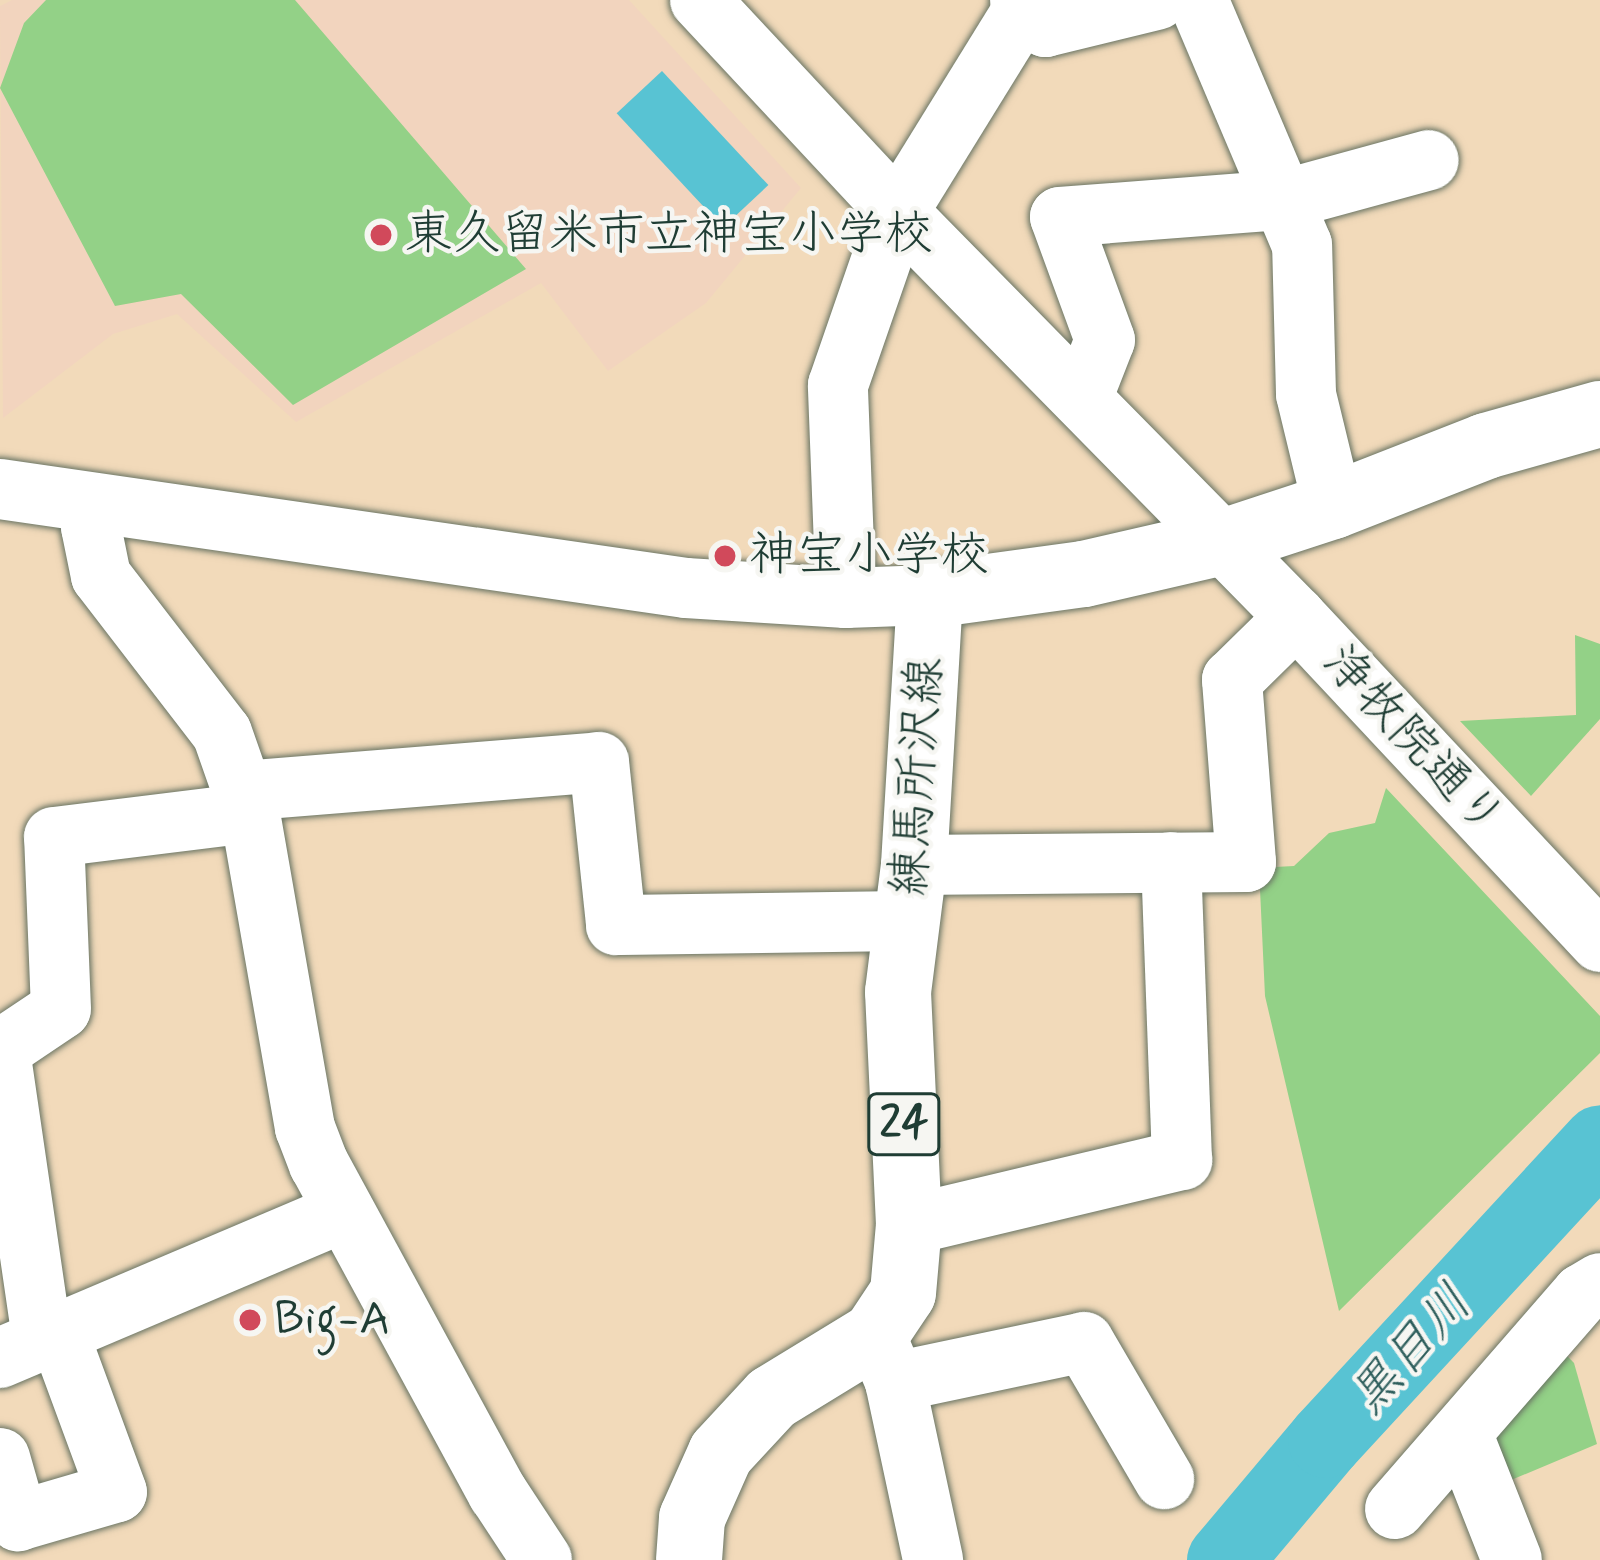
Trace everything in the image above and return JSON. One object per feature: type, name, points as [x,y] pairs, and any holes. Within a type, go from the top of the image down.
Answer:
[{"type":"main road","name":"練馬所沢線","points":[[689,1560],[692,1518],[721,1453],[772,1398],[885,1359],[903,1293],[909,1225],[898,992],[911,893],[931,595],[1084,574],[1223,542],[1333,506],[1486,446],[1600,414]]},
{"type":"street","name":"浄牧院通り","points":[[700,0],[898,212],[1296,616],[1600,942]]},
{"type":"street","points":[[846,598],[838,385],[898,212],[1023,3],[1045,27],[1157,0]]},
{"type":"street","points":[[1198,0],[1302,245],[1306,394],[1333,506]]},
{"type":"street","points":[[1083,396],[1105,340],[1060,217],[1283,200],[1429,160]]},
{"type":"street","points":[[0,489],[686,588],[846,598],[931,595]]},
{"type":"street","points":[[93,504],[101,576],[222,733],[246,802],[305,1128],[344,1212],[498,1492],[542,1560]]},
{"type":"street","points":[[0,1458],[19,1521],[117,1492],[33,1343],[0,1050],[61,1010],[54,837],[246,802],[599,761],[616,925],[1171,862],[1246,862],[1232,680],[1296,616]]},
{"type":"street","points":[[909,1225],[1182,1160],[1171,862]]},
{"type":"street","points":[[33,1343],[344,1212]]},
{"type":"street","points":[[1395,1509],[1582,1294],[1600,1283]]},
{"type":"street","points":[[933,1560],[885,1359],[1084,1342],[1164,1479]]},
{"type":"street","points":[[1462,1433],[1512,1560]]},
{"type":"shaded area","name":"東久留米市立神宝小学校","points":[[12,0],[629,0],[801,188],[706,303],[608,371],[541,283],[296,422],[177,314],[113,334],[3,418],[0,6]]},
{"type":"green space","points":[[46,0],[295,0],[526,269],[293,405],[181,294],[115,306],[0,88],[24,23]]},
{"type":"green space","points":[[1575,635],[1600,644],[1600,719],[1531,796],[1460,721],[1576,715]]},
{"type":"green space","points":[[1386,788],[1600,1016],[1600,1053],[1339,1311],[1265,996],[1259,868],[1294,866],[1329,833],[1375,823]]},
{"type":"green space","points":[[1547,1335],[1574,1363],[1597,1444],[1485,1491],[1462,1433]]},
{"type":"water","points":[[662,71],[768,185],[723,227],[617,113]]},
{"type":"waterway","name":"黒目川","points":[[1224,1560],[1325,1440],[1600,1142]]},
{"type":"place","name":"東久留米市立神宝小学校","points":[[381,235]]},
{"type":"place","name":"神宝小学校","points":[[725,556]]},
{"type":"place","name":"Big-A","points":[[250,1320]]}]
